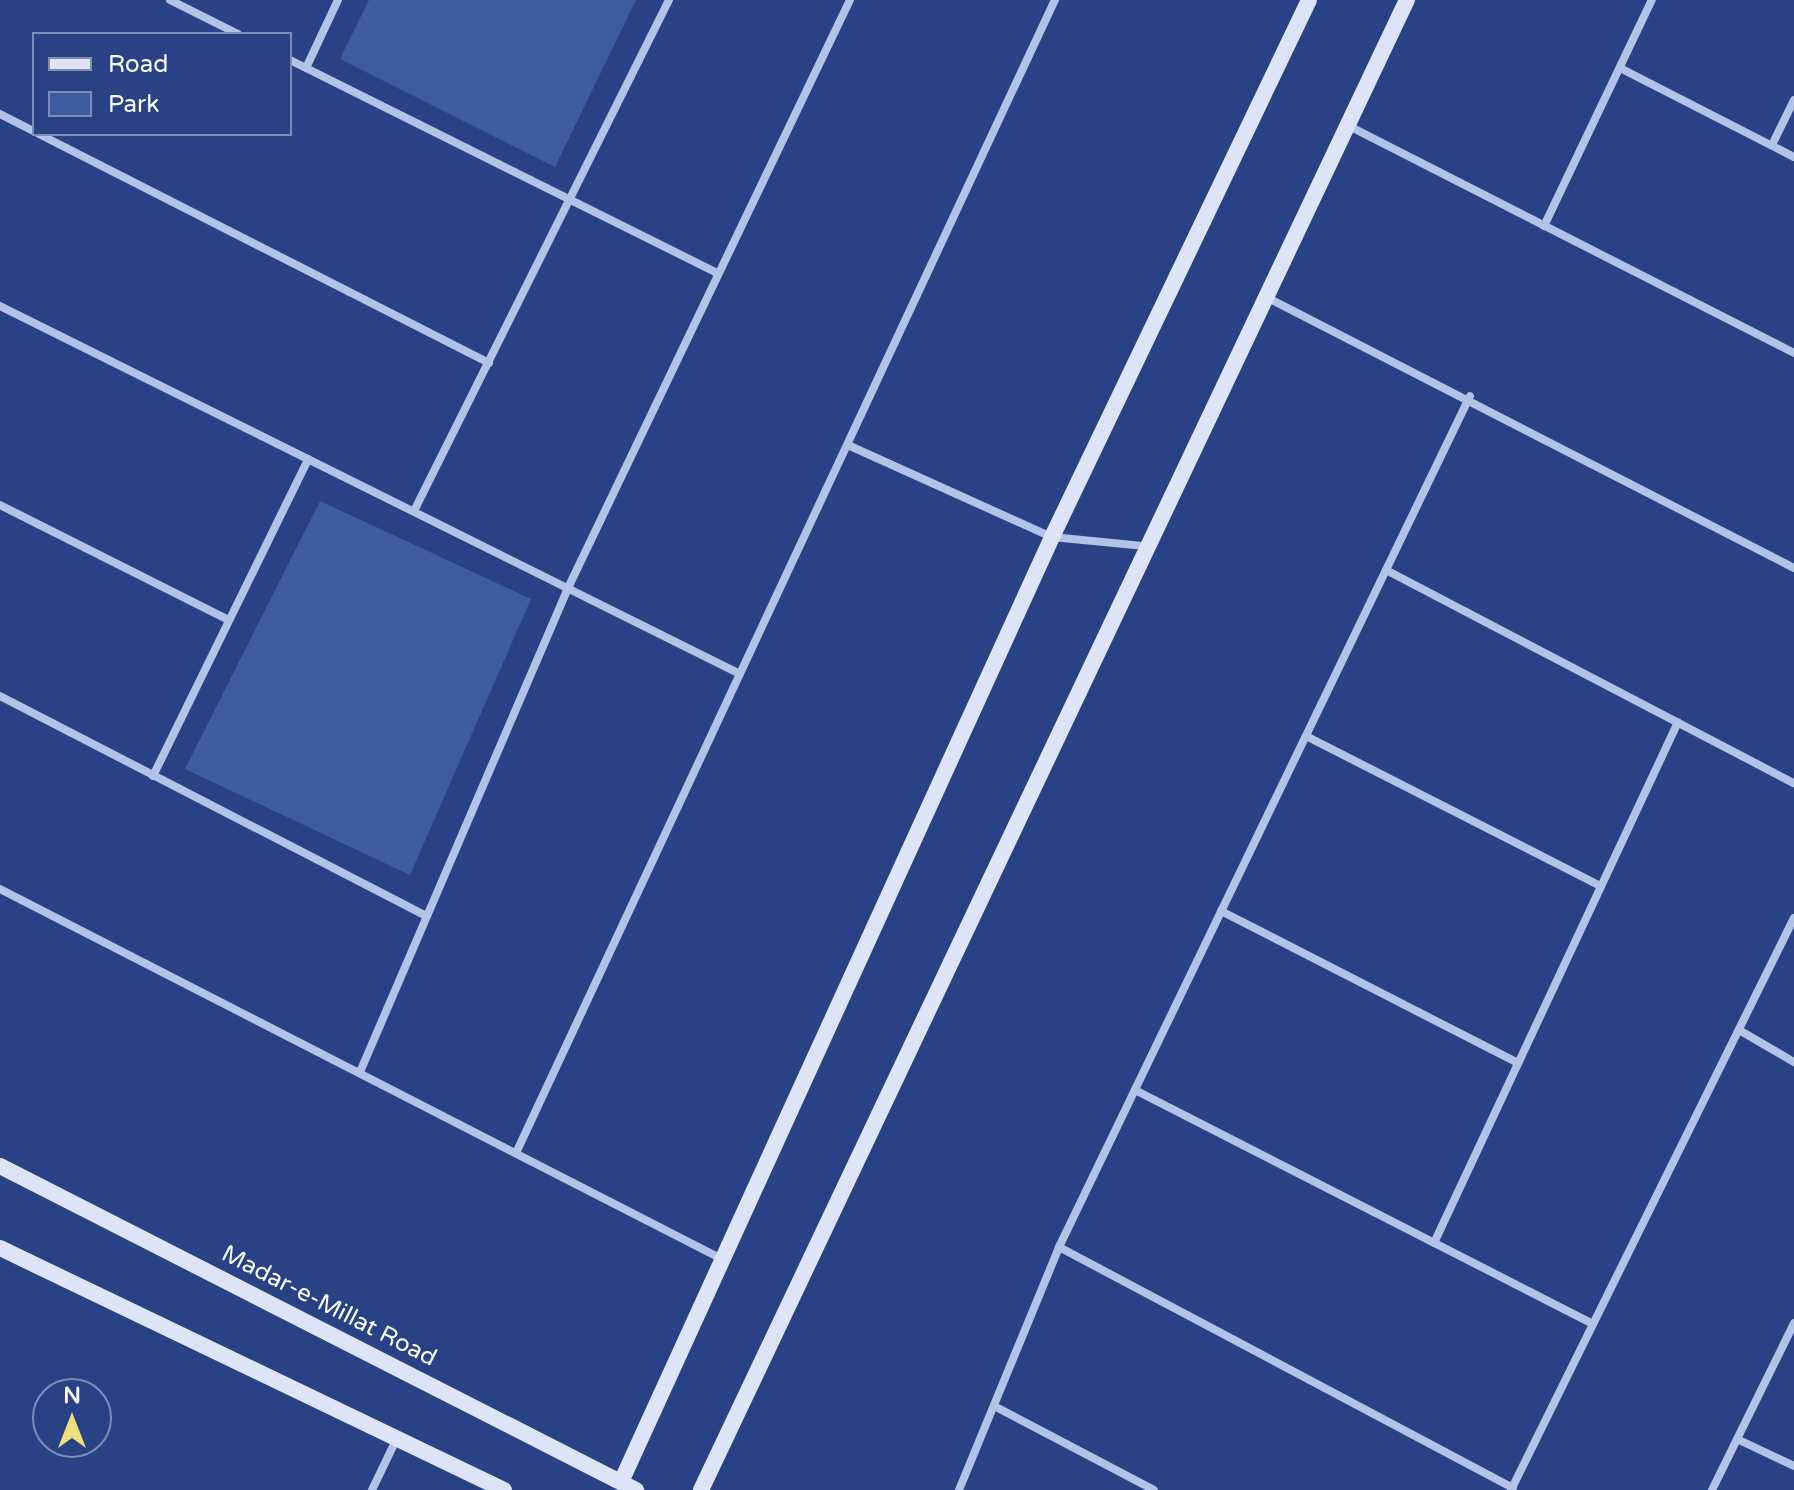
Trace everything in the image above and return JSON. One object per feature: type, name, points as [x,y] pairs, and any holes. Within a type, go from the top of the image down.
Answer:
[{"type":"street","points":[[170,0],[234,32]]},
{"type":"street","points":[[306,68],[338,0]]},
{"type":"street","points":[[414,511],[669,0]]},
{"type":"street","points":[[360,1072],[568,588],[850,0]]},
{"type":"street","points":[[516,1153],[738,673],[850,446],[1055,0]]},
{"type":"street","points":[[628,1486],[720,1258],[1052,537],[1309,0]]},
{"type":"street","points":[[701,1490],[1143,546],[1407,0]]},
{"type":"street","points":[[1544,226],[1652,0]]},
{"type":"street","points":[[292,61],[717,273]]},
{"type":"street","points":[[1620,68],[1794,157]]},
{"type":"street","points":[[1772,145],[1794,100]]},
{"type":"street","points":[[0,114],[32,130]]},
{"type":"street","points":[[1346,124],[1794,353]]},
{"type":"street","points":[[43,136],[489,363]]},
{"type":"street","points":[[1263,296],[1470,396],[1794,568]]},
{"type":"street","points":[[0,306],[738,673]]},
{"type":"street","points":[[959,1490],[996,1407],[1059,1247],[1470,396]]},
{"type":"street","points":[[850,446],[1052,537],[1143,546]]},
{"type":"street","points":[[153,776],[227,619],[308,459]]},
{"type":"street","points":[[0,505],[227,619]]},
{"type":"street","points":[[1386,570],[1794,783]]},
{"type":"street","points":[[0,696],[427,916]]},
{"type":"street","points":[[1434,1243],[1678,722]]},
{"type":"street","points":[[1306,736],[1601,886]]},
{"type":"street","points":[[0,889],[720,1258]]},
{"type":"street","points":[[1221,911],[1518,1063]]},
{"type":"street","points":[[1059,1247],[1512,1489],[1794,918]]},
{"type":"street","points":[[1739,1030],[1794,1062]]},
{"type":"street","points":[[1135,1090],[1593,1324]]},
{"type":"street","name":"Madar-e-Millat Road","points":[[0,1166],[628,1486]]},
{"type":"street","points":[[0,1248],[504,1490]]},
{"type":"street","points":[[1712,1490],[1794,1323]]},
{"type":"street","points":[[996,1407],[1154,1490]]},
{"type":"street","points":[[1737,1439],[1794,1466]]},
{"type":"street","points":[[372,1490],[396,1440]]},
{"type":"green space","points":[[369,0],[636,0],[555,167],[340,59]]},
{"type":"green space","points":[[320,501],[531,599],[410,875],[185,769]]}]
